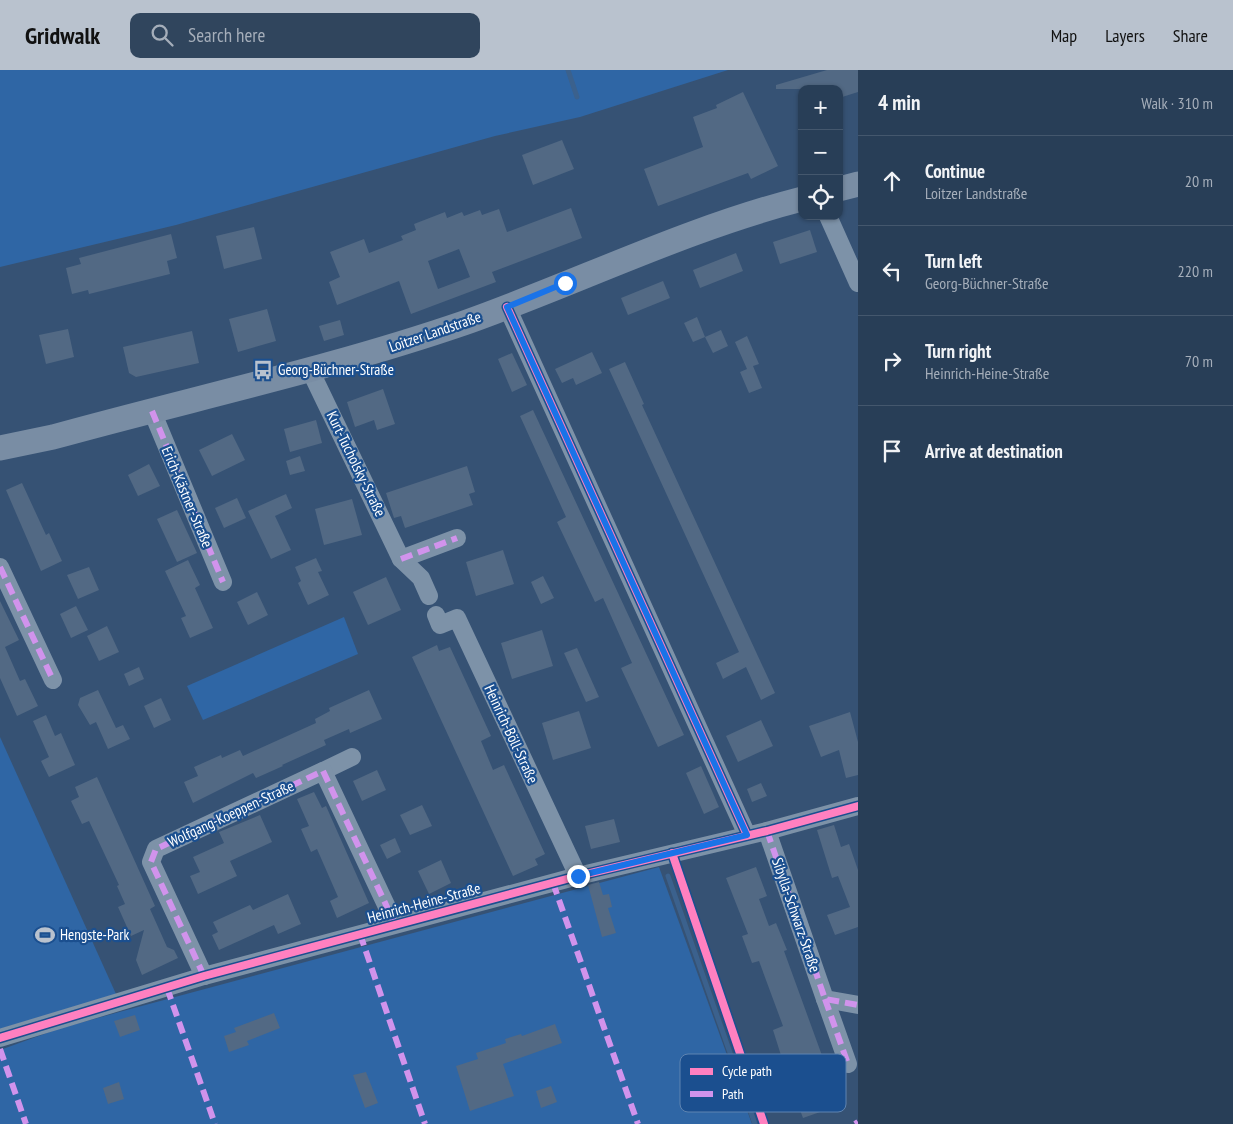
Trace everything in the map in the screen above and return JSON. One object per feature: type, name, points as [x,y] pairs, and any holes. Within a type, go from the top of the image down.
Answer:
[{"type":"main road","points":[[843,188],[858,184]]},
{"type":"main road","name":"Loitzer Landstraße","points":[[0,448],[53,437],[310,370],[386,348],[507,307],[728,220],[798,200]]},
{"type":"street","points":[[830,220],[858,283]]},
{"type":"street","points":[[507,307],[747,835]]},
{"type":"street","name":"Kurt-Tucholsky-Straße","points":[[310,370],[401,559],[421,578],[429,596]]},
{"type":"street","name":"Erich-Kästner-Straße","points":[[152,411],[223,582]]},
{"type":"street","points":[[401,559],[457,538]]},
{"type":"street","points":[[0,567],[53,680]]},
{"type":"street","name":"Heinrich-Böll-Straße","points":[[436,615],[440,625],[457,618],[578,876]]},
{"type":"street","name":"Wolfgang-Koeppen-Straße","points":[[204,976],[151,862],[156,849],[352,757]]},
{"type":"street","points":[[323,771],[395,924]]},
{"type":"street","name":"Heinrich-Heine-Straße","points":[[0,1038],[204,976],[395,924],[578,876],[767,831],[858,806]]},
{"type":"street","name":"Sibylla-Schwarz-Straße","points":[[767,831],[844,1054]]},
{"type":"street","points":[[825,999],[858,1006]]},
{"type":"street","name":"Sibylla-Schwarz-Straße","points":[[846,1058],[848,1064]]},
{"type":"shaded area","points":[[0,70],[728,70],[580,117],[495,136],[176,225],[0,267]]},
{"type":"shaded area","points":[[344,617],[358,654],[203,720],[187,686]]},
{"type":"shaded area","name":"Hengste-Park","points":[[0,737],[116,994],[0,1029]]},
{"type":"shaded area","points":[[659,867],[727,1054],[680,1054],[680,1112],[748,1112],[752,1124],[0,1124],[0,1050],[58,1029]]},
{"type":"building","points":[[827,70],[858,70],[858,92],[843,97],[843,85],[798,85],[798,89],[776,89],[776,85]]},
{"type":"building","points":[[743,92],[778,166],[751,179],[748,173],[658,206],[644,169],[703,147],[693,117],[717,108],[716,105]]},
{"type":"building","points":[[562,140],[574,169],[533,185],[522,155]]},
{"type":"building","points":[[571,208],[582,238],[492,272],[496,282],[411,314],[399,281],[337,305],[329,282],[340,277],[330,252],[364,239],[369,253],[403,240],[401,236],[416,230],[414,224],[445,212],[447,218],[462,212],[464,216],[480,210],[482,215],[499,209],[507,232]],"holes":[[[459,249],[470,277],[438,289],[428,261]]]},
{"type":"building","points":[[254,227],[262,259],[224,269],[216,236]]},
{"type":"building","points":[[810,230],[817,252],[780,264],[773,242]]},
{"type":"building","points":[[171,234],[177,258],[167,261],[170,274],[89,294],[88,290],[72,294],[66,268],[81,264],[79,258]]},
{"type":"building","points":[[736,253],[743,271],[700,288],[693,270]]},
{"type":"building","points":[[663,281],[670,298],[628,315],[621,298]]},
{"type":"building","points":[[267,309],[276,341],[238,352],[229,319]]},
{"type":"building","points":[[697,317],[705,337],[693,342],[684,323]]},
{"type":"building","points":[[340,320],[344,335],[324,341],[319,326]]},
{"type":"building","points":[[68,329],[74,357],[46,364],[39,335]]},
{"type":"building","points":[[721,330],[728,346],[713,353],[705,337]]},
{"type":"building","points":[[192,331],[199,363],[136,377],[129,373],[123,347]]},
{"type":"building","points":[[747,336],[759,364],[753,366],[762,388],[749,393],[740,372],[747,369],[735,342]]},
{"type":"building","points":[[592,352],[602,373],[576,385],[573,378],[562,383],[555,369]]},
{"type":"building","points":[[512,353],[527,385],[512,392],[498,359]]},
{"type":"building","points":[[625,362],[644,404],[642,405],[775,693],[761,700],[746,667],[723,679],[716,663],[739,652],[609,369]]},
{"type":"building","points":[[383,389],[395,424],[377,430],[374,420],[355,427],[347,402]]},
{"type":"building","points":[[533,410],[684,735],[658,747],[621,668],[632,663],[603,598],[595,602],[557,522],[566,517],[520,416]]},
{"type":"building","points":[[316,420],[322,443],[290,452],[284,429]]},
{"type":"building","points":[[232,434],[245,460],[212,476],[199,450]]},
{"type":"building","points":[[300,456],[305,471],[290,475],[286,461]]},
{"type":"building","points":[[149,464],[160,486],[138,496],[128,475]]},
{"type":"building","points":[[467,466],[475,492],[469,494],[473,505],[405,528],[401,516],[394,518],[386,493]]},
{"type":"building","points":[[22,483],[46,535],[49,533],[62,561],[41,571],[6,490]]},
{"type":"building","points":[[286,494],[292,508],[275,516],[291,550],[271,559],[248,511]]},
{"type":"building","points":[[237,498],[246,518],[224,528],[215,508]]},
{"type":"building","points":[[352,499],[362,535],[324,545],[315,509]]},
{"type":"building","points":[[177,510],[197,553],[177,562],[157,519]]},
{"type":"building","points":[[503,550],[514,584],[476,596],[466,562]]},
{"type":"building","points":[[316,558],[322,571],[318,572],[329,595],[308,605],[298,583],[301,581],[295,567]]},
{"type":"building","points":[[188,560],[200,585],[195,588],[213,628],[190,638],[181,618],[186,616],[165,571]]},
{"type":"building","points":[[89,567],[99,590],[78,599],[67,575]]},
{"type":"building","points":[[543,576],[554,598],[541,604],[531,582]]},
{"type":"building","points":[[386,577],[401,610],[368,625],[353,592]]},
{"type":"building","points":[[257,592],[268,615],[248,625],[237,602]]},
{"type":"building","points":[[0,601],[19,640],[5,647],[20,681],[25,679],[38,706],[17,716],[0,678]]},
{"type":"building","points":[[76,606],[88,630],[71,638],[60,614]]},
{"type":"building","points":[[107,626],[119,652],[99,661],[87,636]]},
{"type":"building","points":[[542,630],[553,666],[512,679],[501,643]]},
{"type":"building","points":[[437,645],[439,651],[450,647],[491,736],[481,741],[493,770],[504,765],[545,854],[535,859],[538,865],[513,876],[412,657]]},
{"type":"building","points":[[577,648],[599,697],[586,702],[564,653]]},
{"type":"building","points":[[139,667],[144,679],[129,686],[124,674]]},
{"type":"building","points":[[98,690],[116,728],[123,725],[130,739],[108,749],[96,722],[90,725],[78,705],[80,698]]},
{"type":"building","points":[[369,690],[382,719],[350,733],[349,729],[324,740],[326,745],[283,766],[256,778],[253,773],[193,803],[184,782],[198,776],[194,767],[221,755],[222,758],[240,750],[243,756],[316,723],[315,719],[330,711],[329,708]]},
{"type":"building","points":[[161,698],[171,720],[154,728],[144,706]]},
{"type":"building","points":[[579,711],[591,748],[553,760],[542,723]]},
{"type":"building","points":[[850,712],[858,742],[858,775],[846,778],[839,750],[821,757],[809,726]]},
{"type":"building","points":[[46,715],[55,736],[61,733],[75,765],[49,777],[41,761],[49,757],[33,721]]},
{"type":"building","points":[[761,720],[773,746],[738,762],[726,736]]},
{"type":"building","points":[[701,766],[719,807],[704,814],[686,773]]},
{"type":"building","points":[[377,770],[386,790],[362,801],[353,781]]},
{"type":"building","points":[[97,777],[155,906],[150,909],[167,947],[174,950],[178,958],[142,975],[136,960],[144,930],[131,936],[118,907],[125,904],[117,886],[119,885],[89,821],[82,824],[71,801],[79,797],[75,787]]},
{"type":"building","points":[[761,783],[767,796],[752,802],[747,789]]},
{"type":"building","points":[[314,792],[322,808],[326,806],[369,903],[337,918],[330,901],[338,897],[317,849],[311,852],[301,829],[309,826],[297,799]]},
{"type":"building","points":[[422,805],[432,826],[410,835],[400,815]]},
{"type":"building","points":[[260,815],[272,842],[230,861],[237,876],[198,894],[190,876],[200,872],[193,857],[224,843],[219,832]]},
{"type":"building","points":[[614,819],[620,842],[591,849],[585,826]]},
{"type":"building","points":[[834,825],[841,847],[849,844],[858,870],[858,927],[835,935],[827,915],[850,907],[838,876],[832,878],[817,830]]},
{"type":"building","points":[[395,838],[401,852],[387,859],[380,845]]},
{"type":"building","points":[[441,860],[451,883],[429,894],[418,871]]},
{"type":"building","points":[[756,867],[767,896],[759,899],[769,926],[776,923],[787,950],[784,951],[821,1054],[781,1054],[773,1030],[783,1026],[759,961],[752,963],[742,936],[748,934],[726,878]]},
{"type":"building","points":[[599,882],[603,895],[609,894],[612,907],[608,908],[616,933],[602,937],[588,885]]},
{"type":"building","points":[[288,894],[301,924],[278,934],[274,925],[219,950],[212,935],[218,932],[213,922],[250,905],[253,910]]},
{"type":"building","points":[[274,1013],[280,1028],[247,1041],[249,1045],[229,1052],[224,1036],[236,1032],[234,1028]]},
{"type":"building","points":[[135,1015],[140,1030],[120,1037],[114,1021]]},
{"type":"building","points":[[555,1024],[562,1043],[503,1064],[514,1096],[470,1111],[456,1066],[478,1059],[476,1053],[506,1043],[505,1039],[521,1034],[522,1036]]},
{"type":"building","points":[[366,1072],[378,1103],[365,1108],[353,1075]]},
{"type":"building","points":[[119,1082],[124,1099],[108,1104],[103,1088]]},
{"type":"building","points":[[551,1086],[557,1102],[541,1108],[536,1091]]},
{"type":"building","points":[[801,1112],[820,1112],[803,1118]]},
{"type":"waterway","points":[[568,70],[577,97]]},
{"type":"waterway","points":[[668,876],[730,1054]]},
{"type":"waterway","points":[[751,1112],[755,1124]]},
{"type":"marked path","points":[[152,411],[223,582]]},
{"type":"marked path","points":[[401,559],[457,538]]},
{"type":"marked path","points":[[0,567],[53,680]]},
{"type":"marked path","points":[[204,976],[151,862],[156,849],[323,771],[395,924]]},
{"type":"marked path","points":[[767,831],[825,999],[858,1005]]},
{"type":"marked path","points":[[553,883],[638,1124]]},
{"type":"marked path","points":[[360,934],[425,1124]]},
{"type":"marked path","points":[[167,988],[215,1124]]},
{"type":"marked path","points":[[825,999],[844,1054]]},
{"type":"marked path","points":[[0,1049],[26,1124]]},
{"type":"marked path","points":[[846,1058],[848,1064]]},
{"type":"cycle path","points":[[507,307],[747,835]]},
{"type":"cycle path","points":[[0,1038],[204,976],[578,876],[767,831],[858,806]]},
{"type":"cycle path","points":[[672,853],[740,1054]]},
{"type":"cycle path","points":[[760,1112],[764,1124]]},
{"type":"place","name":"Georg-Büchner-Straße","points":[[263,370]]},
{"type":"place","name":"Hengste-Park","points":[[45,935]]},
{"type":"route","points":[[565,283],[507,307],[747,835],[578,876]]}]
